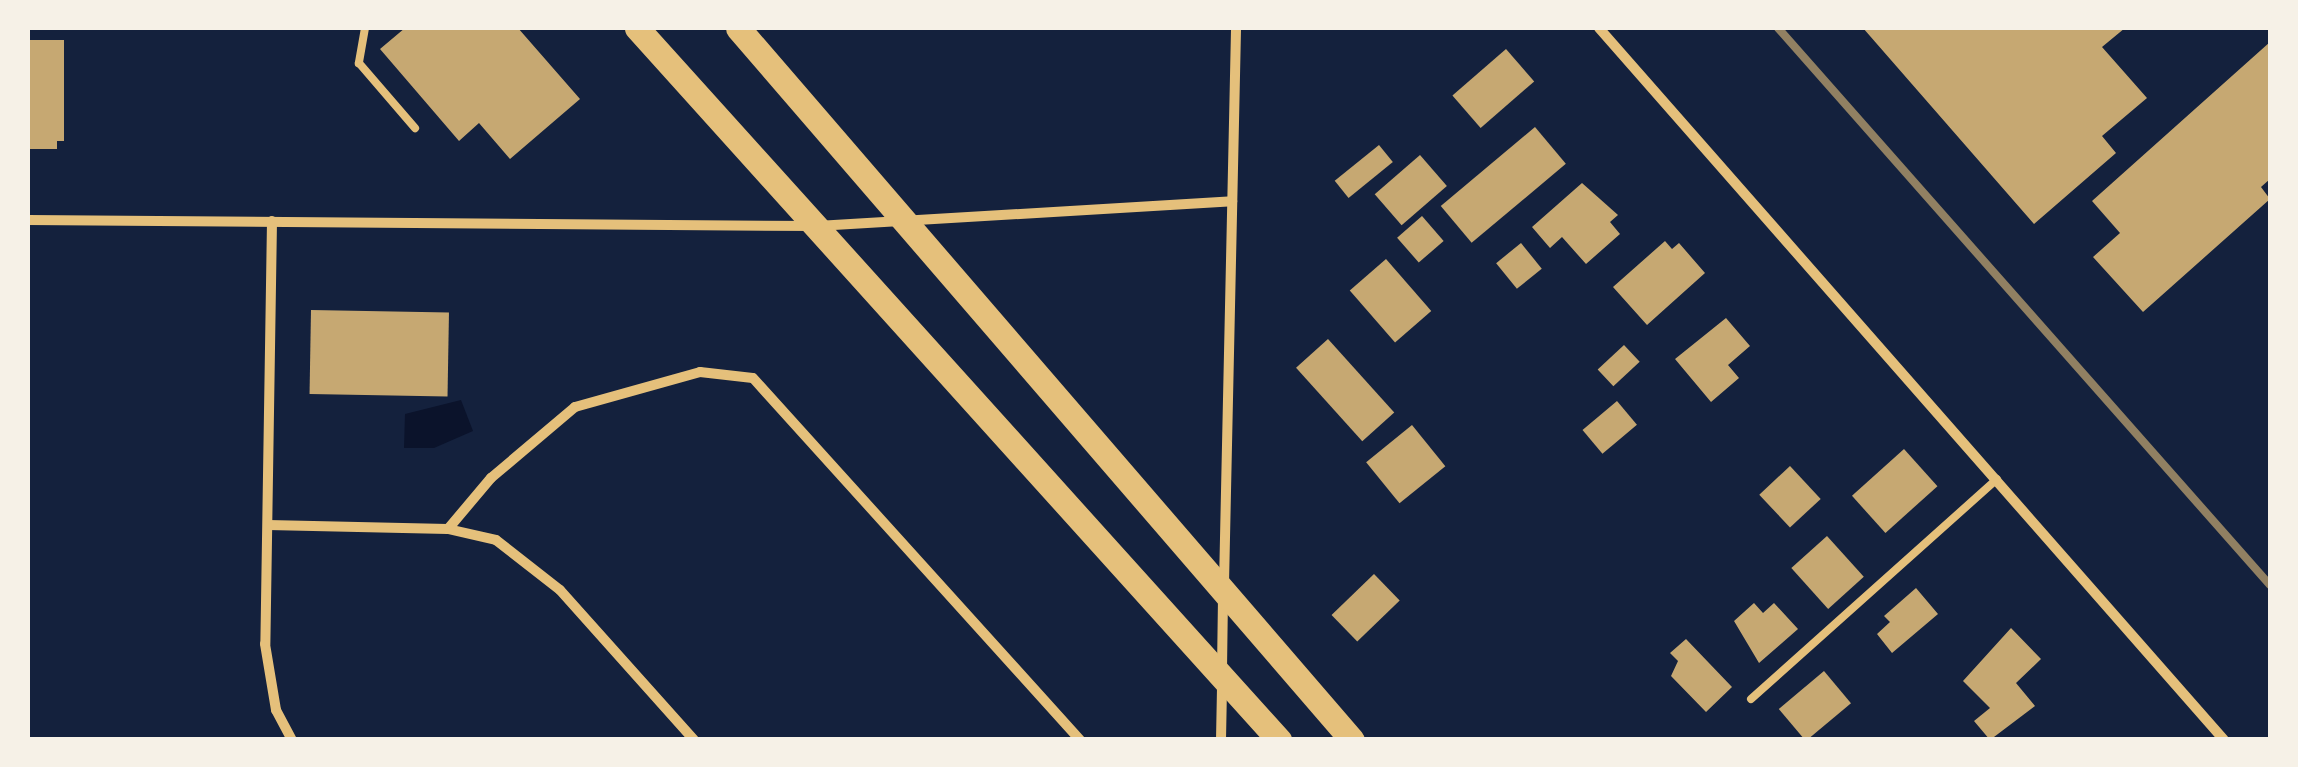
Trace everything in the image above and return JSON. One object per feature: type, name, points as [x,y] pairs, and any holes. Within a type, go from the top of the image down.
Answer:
[{"type":"main road","points":[[637,28],[1279,740]]},
{"type":"main road","points":[[738,28],[911,220],[1352,740]]},
{"type":"street","points":[[1222,740],[1236,28]]},
{"type":"street","points":[[1599,28],[2224,740]]},
{"type":"street","points":[[28,220],[817,226],[1232,201]]},
{"type":"street","points":[[272,222],[267,669],[276,710],[292,740]]},
{"type":"street","points":[[448,528],[491,478],[574,407],[700,372],[753,378],[1080,740]]},
{"type":"street","points":[[268,525],[448,528],[496,540],[535,566],[694,740]]},
{"type":"lane","points":[[365,28],[359,63],[415,128]]},
{"type":"lane","points":[[1752,699],[1997,479]]},
{"type":"water","points":[[461,400],[473,431],[434,448],[404,448],[405,414]]},
{"type":"building","points":[[405,28],[518,28],[580,99],[510,159],[479,123],[459,141],[380,49]]},
{"type":"building","points":[[1863,28],[2125,28],[2102,47],[2147,98],[2102,136],[2116,153],[2034,224]]},
{"type":"building","points":[[28,40],[64,40],[64,141],[57,141],[57,149],[28,149]]},
{"type":"building","points":[[2270,42],[2270,179],[2261,187],[2270,199],[2143,312],[2093,257],[2120,233],[2092,201]]},
{"type":"building","points":[[1506,49],[1534,81],[1481,128],[1452,96]]},
{"type":"building","points":[[1535,127],[1566,164],[1472,243],[1441,206]]},
{"type":"building","points":[[1379,145],[1393,162],[1349,198],[1335,181]]},
{"type":"building","points":[[1420,155],[1447,186],[1402,225],[1375,194]]},
{"type":"building","points":[[1582,183],[1618,215],[1610,222],[1620,234],[1586,264],[1562,237],[1550,248],[1532,227]]},
{"type":"building","points":[[1422,216],[1444,241],[1419,263],[1397,238]]},
{"type":"building","points":[[1665,241],[1672,249],[1679,243],[1705,273],[1647,325],[1613,287]]},
{"type":"building","points":[[1521,243],[1542,269],[1517,289],[1496,263]]},
{"type":"building","points":[[1386,259],[1431,311],[1395,343],[1350,290]]},
{"type":"building","points":[[311,310],[449,312],[448,396],[310,394]]},
{"type":"building","points":[[1726,318],[1750,346],[1728,365],[1739,378],[1711,402],[1675,359]]},
{"type":"building","points":[[1328,339],[1394,413],[1362,441],[1296,368]]},
{"type":"building","points":[[1624,345],[1640,362],[1613,386],[1598,370]]},
{"type":"building","points":[[1617,401],[1637,425],[1602,454],[1583,430]]},
{"type":"building","points":[[1412,425],[1445,466],[1400,503],[1366,462]]},
{"type":"building","points":[[1904,449],[1937,486],[1885,533],[1852,496]]},
{"type":"building","points":[[1790,466],[1821,499],[1790,528],[1759,495]]},
{"type":"building","points":[[1827,536],[1864,577],[1828,609],[1791,568]]},
{"type":"building","points":[[1374,574],[1400,601],[1357,642],[1332,615]]},
{"type":"building","points":[[1916,588],[1938,614],[1892,653],[1877,634],[1890,622],[1884,616]]},
{"type":"building","points":[[1754,603],[1763,613],[1774,603],[1798,629],[1759,663],[1734,621]]},
{"type":"building","points":[[2011,628],[2041,659],[2016,683],[2035,706],[1990,740],[1974,721],[1990,708],[1963,681]]},
{"type":"building","points":[[1686,639],[1732,687],[1706,712],[1671,676],[1678,661],[1670,653]]},
{"type":"building","points":[[1824,671],[1851,703],[1807,740],[1779,709]]},
{"type":"railway","points":[[1778,28],[2270,585]]}]
